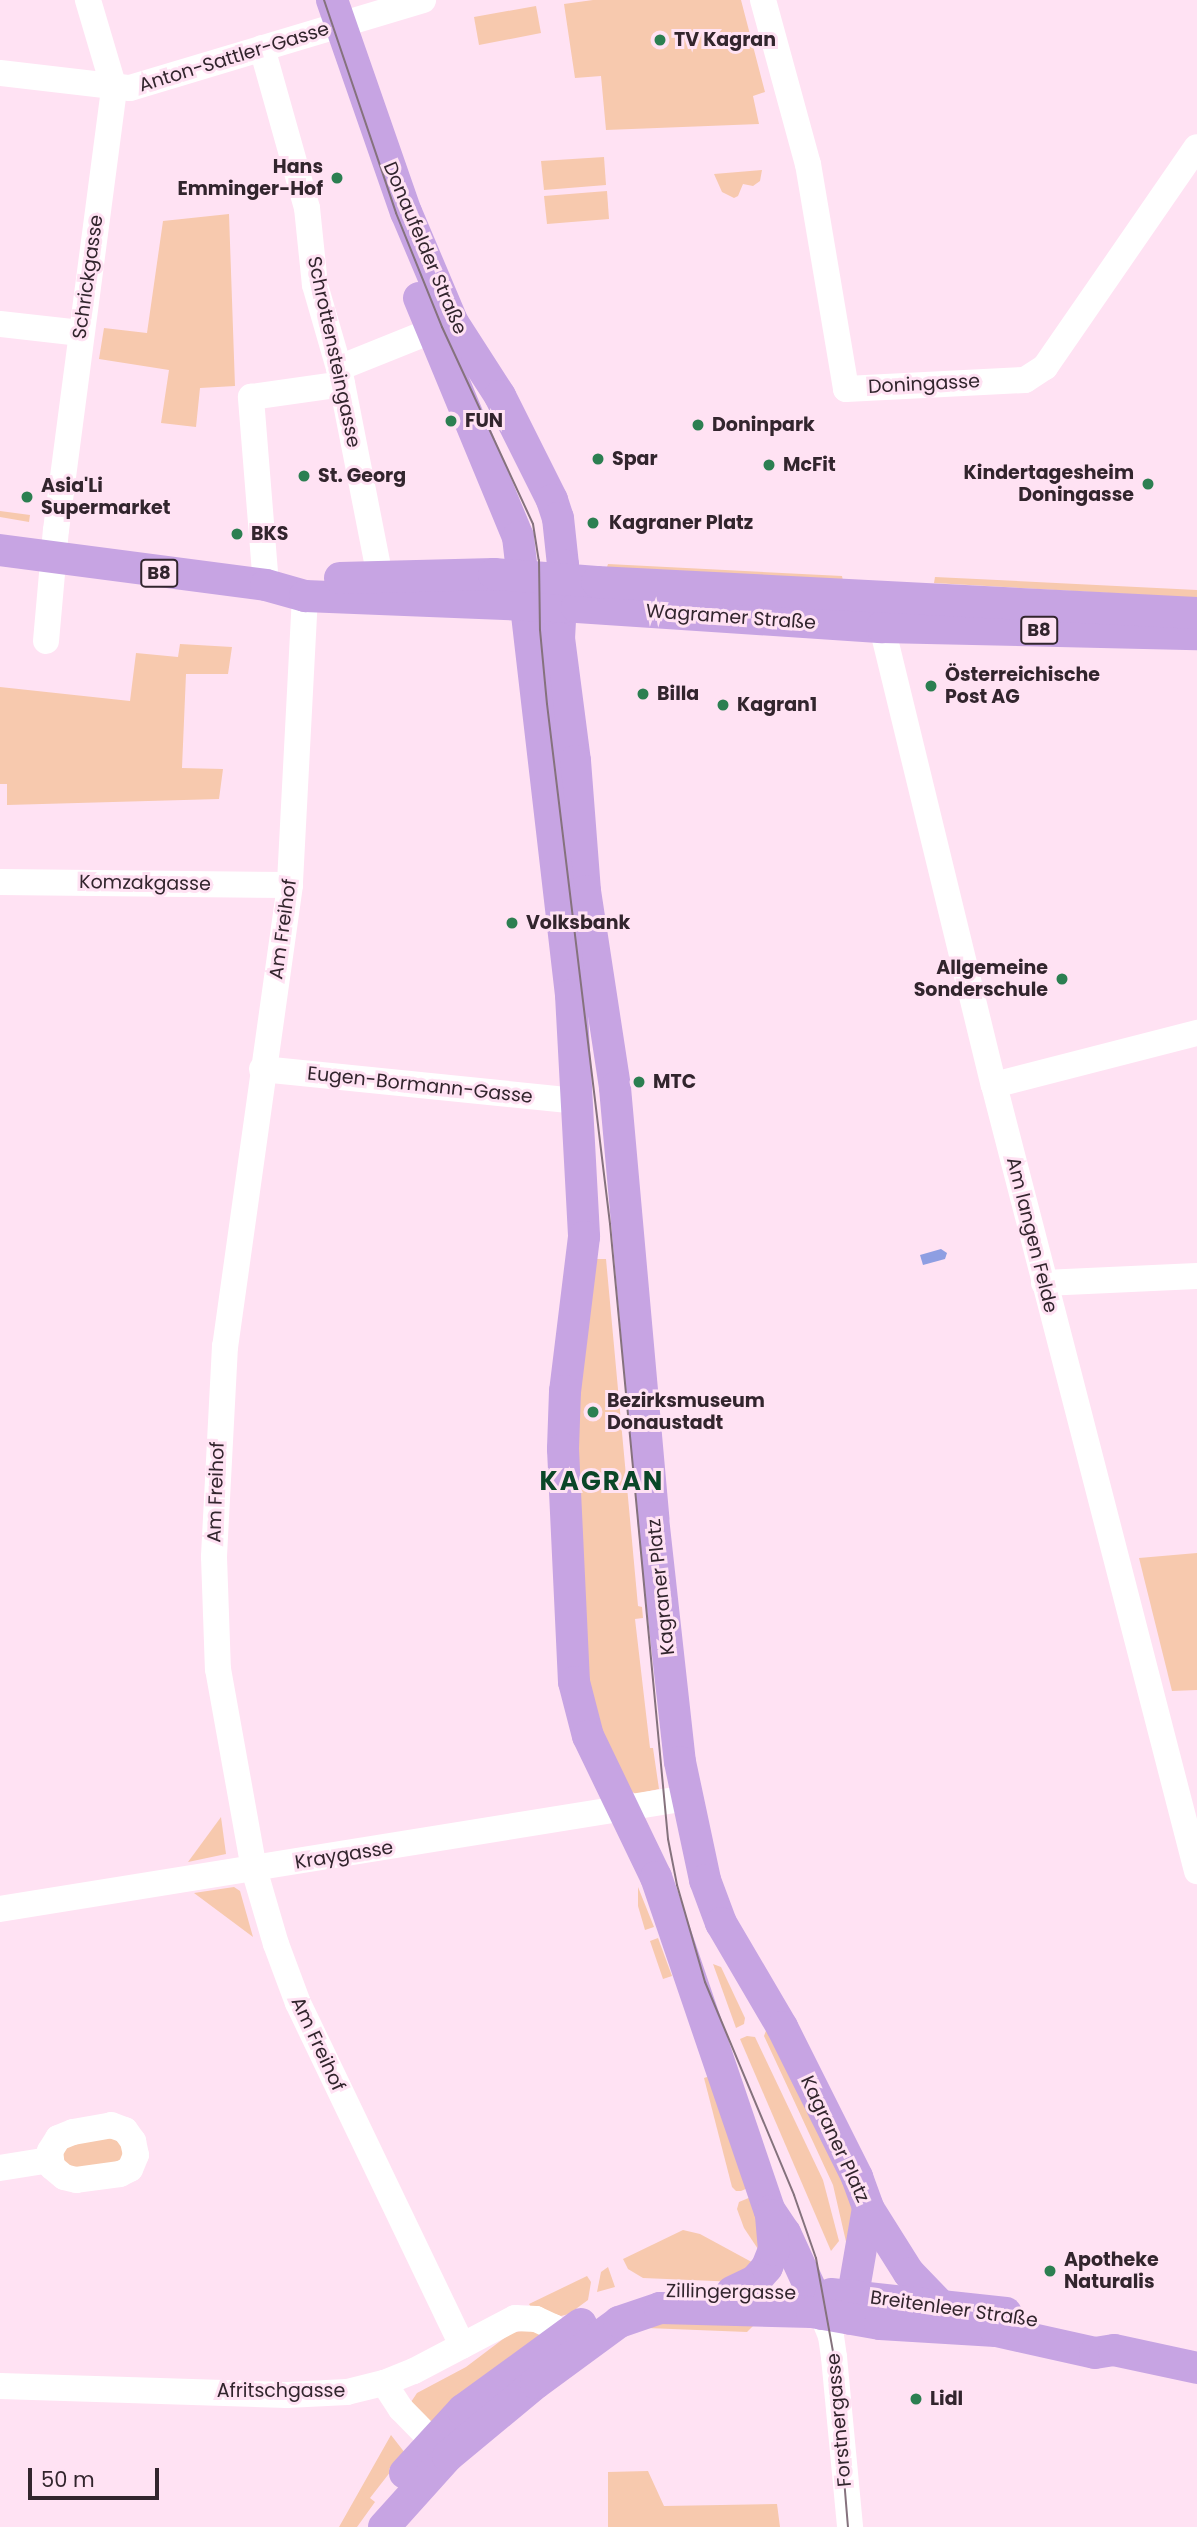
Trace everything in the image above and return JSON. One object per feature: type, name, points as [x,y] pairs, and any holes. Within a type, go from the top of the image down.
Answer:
[{"type":"main road","name":"Donaufelder Straße","points":[[314,0],[332,18],[406,212],[511,515],[525,591]]},
{"type":"main road","name":"Donaufelder Straße","points":[[445,326],[500,396],[552,500],[562,547],[561,593]]},
{"type":"main road","name":"Wagramer Straße","points":[[0,550],[266,585],[305,596],[525,591],[1197,634]]},
{"type":"main road","name":"Wagramer Straße","points":[[266,585],[305,578],[494,574],[525,591]]},
{"type":"main road","points":[[525,591],[571,995],[578,1101],[583,1237],[565,1391],[563,1449],[570,1651],[582,1719],[625,1808],[672,1922],[770,2211],[775,2250],[767,2267],[755,2281],[732,2292]]},
{"type":"main road","name":"Kagraner Platz","points":[[561,593],[559,638],[575,761],[585,891],[615,1088],[660,1581],[687,1798],[705,1880],[721,1923],[782,2027],[857,2177],[868,2208],[833,2305]]},
{"type":"main road","name":"Wagramer Straße","points":[[882,612],[1197,613]]},
{"type":"main road","points":[[868,2208],[909,2273],[939,2304]]},
{"type":"main road","points":[[770,2211],[833,2305]]},
{"type":"main road","name":"Zillingergasse","points":[[569,2344],[609,2305],[632,2296],[663,2290],[732,2292],[833,2305]]},
{"type":"main road","name":"Breitenleer Straße","points":[[833,2305],[939,2304],[1017,2314],[1098,2336],[1114,2350]]},
{"type":"main road","name":"Breitenleer Straße","points":[[833,2305],[880,2324],[996,2331],[1095,2353],[1114,2350],[1197,2368]]},
{"type":"main road","name":"Zillingergasse","points":[[569,2344],[660,2308],[833,2305]]},
{"type":"main road","points":[[384,2527],[440,2449],[463,2410],[569,2344]]},
{"type":"main road","points":[[362,2527],[440,2449]]},
{"type":"street","name":"Schrickgasse","points":[[53,558],[80,333],[114,88],[88,0]]},
{"type":"street","name":"Anton-Sattler-Gasse","points":[[0,73],[130,88],[262,48],[332,18],[422,0]]},
{"type":"street","name":"Doningasse","points":[[763,0],[808,164],[846,389],[1025,380],[1045,367],[1197,147]]},
{"type":"street","name":"Schrottensteingasse","points":[[262,48],[295,156],[307,208],[315,285],[341,376],[380,577]]},
{"type":"street","points":[[0,324],[80,333]]},
{"type":"street","points":[[266,585],[251,397],[341,376],[445,326]]},
{"type":"street","points":[[46,641],[53,558]]},
{"type":"street","name":"Am Freihof","points":[[305,596],[290,885],[225,1346],[214,1556],[218,1669],[254,1869],[298,2003],[462,2346]]},
{"type":"street","name":"Am langen Felde","points":[[882,612],[994,1086],[1197,1871]]},
{"type":"street","name":"Komzakgasse","points":[[0,882],[290,885]]},
{"type":"street","points":[[994,1086],[1197,1033]]},
{"type":"street","name":"Eugen-Bormann-Gasse","points":[[262,1069],[578,1101]]},
{"type":"street","points":[[1045,1283],[1197,1276]]},
{"type":"street","name":"Kraygasse","points":[[0,1909],[687,1798]]},
{"type":"street","points":[[0,2168],[50,2160]]},
{"type":"street","name":"Forstnergasse","points":[[833,2305],[831,2336],[850,2527]]},
{"type":"street","name":"Forstnergasse","points":[[833,2305],[866,2527]]},
{"type":"street","name":"Afritschgasse","points":[[0,2386],[287,2395],[347,2392],[384,2384],[515,2318],[536,2319],[553,2327],[569,2344]]},
{"type":"street","points":[[384,2384],[401,2409],[440,2449]]},
{"type":"shaded area","name":"TV Kagran","points":[[593,0],[741,0],[765,92],[753,96],[759,124],[606,130],[601,76],[575,78],[564,4]]},
{"type":"shaded area","points":[[536,6],[541,33],[479,45],[474,17]]},
{"type":"shaded area","points":[[604,157],[606,185],[544,190],[541,161]]},
{"type":"shaded area","points":[[762,170],[760,181],[753,186],[743,184],[738,196],[734,198],[722,192],[714,174]]},
{"type":"shaded area","points":[[607,191],[609,219],[547,224],[544,196]]},
{"type":"shaded area","points":[[229,214],[235,386],[200,388],[196,427],[161,423],[169,370],[99,359],[104,328],[147,333],[163,221]]},
{"type":"shaded area","points":[[0,511],[30,515],[29,522],[0,517]]},
{"type":"shaded area","points":[[608,564],[842,576],[843,581],[606,570]]},
{"type":"shaded area","points":[[935,577],[1197,590],[1197,598],[934,583]]},
{"type":"shaded area","points":[[180,644],[232,647],[228,674],[186,674],[182,768],[223,769],[219,799],[7,805],[7,784],[0,784],[0,687],[130,701],[136,653],[178,657]]},
{"type":"shaded area","points":[[589,1259],[606,1259],[638,1606],[642,1607],[643,1618],[635,1619],[650,1748],[653,1748],[659,1789],[636,1794],[629,1790],[590,1718],[568,1469]]},
{"type":"shaded area","points":[[1197,1553],[1197,1690],[1172,1691],[1139,1558]]},
{"type":"shaded area","points":[[221,1817],[226,1854],[188,1862]]},
{"type":"shaded area","points":[[234,1887],[240,1891],[253,1937],[194,1893]]},
{"type":"shaded area","points":[[638,1887],[654,1927],[645,1930],[638,1906]]},
{"type":"shaded area","points":[[658,1938],[672,1976],[663,1979],[650,1941]]},
{"type":"shaded area","points":[[713,1964],[721,1967],[745,2018],[744,2024],[736,2028]]},
{"type":"shaded area","points":[[767,2028],[857,2201],[847,2246],[833,2185],[764,2036]]},
{"type":"shaded area","points":[[755,2037],[823,2180],[839,2241],[831,2251],[740,2039]]},
{"type":"shaded area","points":[[710,2076],[748,2188],[741,2191],[732,2187],[704,2078]]},
{"type":"shaded area","points":[[118,2133],[127,2159],[73,2174],[58,2152],[62,2145]]},
{"type":"shaded area","points":[[751,2197],[763,2227],[760,2252],[744,2228],[737,2209],[739,2202]]},
{"type":"shaded area","points":[[683,2230],[700,2234],[759,2266],[738,2282],[643,2278],[628,2269],[623,2259]]},
{"type":"shaded area","points":[[608,2267],[615,2287],[597,2292],[601,2272]]},
{"type":"shaded area","points":[[587,2276],[591,2282],[588,2300],[569,2314],[561,2316],[531,2307],[529,2304]]},
{"type":"shaded area","points":[[653,2320],[755,2324],[747,2332],[647,2328]]},
{"type":"shaded area","points":[[527,2330],[540,2333],[542,2338],[438,2428],[409,2405],[417,2393],[466,2367],[511,2333]]},
{"type":"shaded area","points":[[391,2435],[405,2453],[389,2469],[391,2471],[370,2498],[375,2502],[357,2527],[339,2527]]},
{"type":"shaded area","points":[[648,2471],[664,2506],[777,2504],[780,2527],[608,2527],[608,2472]]},
{"type":"water","points":[[941,1249],[947,1253],[945,1259],[923,1265],[920,1255]]},
{"type":"tram line","points":[[324,0],[396,213],[442,327],[533,524],[539,560],[540,630],[547,704],[610,1224],[668,1839],[677,1885],[705,1982],[794,2195],[816,2258],[834,2357],[848,2527]]},
{"type":"place","name":"TV Kagran","points":[[660,40]]},
{"type":"place","name":"Hans Emminger-Hof","points":[[337,178]]},
{"type":"place","name":"FUN","points":[[451,421]]},
{"type":"place","name":"Doninpark","points":[[698,425]]},
{"type":"place","name":"Spar","points":[[598,459]]},
{"type":"place","name":"McFit","points":[[769,465]]},
{"type":"place","name":"St. Georg","points":[[304,476]]},
{"type":"place","name":"Kindertagesheim Doningasse","points":[[1148,484]]},
{"type":"place","name":"Asia'Li Supermarket","points":[[27,497]]},
{"type":"place","name":"Kagraner Platz","points":[[593,523]]},
{"type":"place","name":"BKS","points":[[237,534]]},
{"type":"place","name":"Österreichische Post AG","points":[[931,686]]},
{"type":"place","name":"Billa","points":[[643,694]]},
{"type":"place","name":"Kagran1","points":[[723,705]]},
{"type":"place","name":"Volksbank","points":[[512,923]]},
{"type":"place","name":"Allgemeine Sonderschule","points":[[1062,979]]},
{"type":"place","name":"MTC","points":[[639,1082]]},
{"type":"place","name":"Bezirksmuseum Donaustadt","points":[[593,1412]]},
{"type":"place","name":"Apotheke Naturalis","points":[[1050,2271]]},
{"type":"place","name":"Lidl","points":[[916,2399]]},
{"type":"district","name":"KAGRAN","points":[[602,1482]]}]
